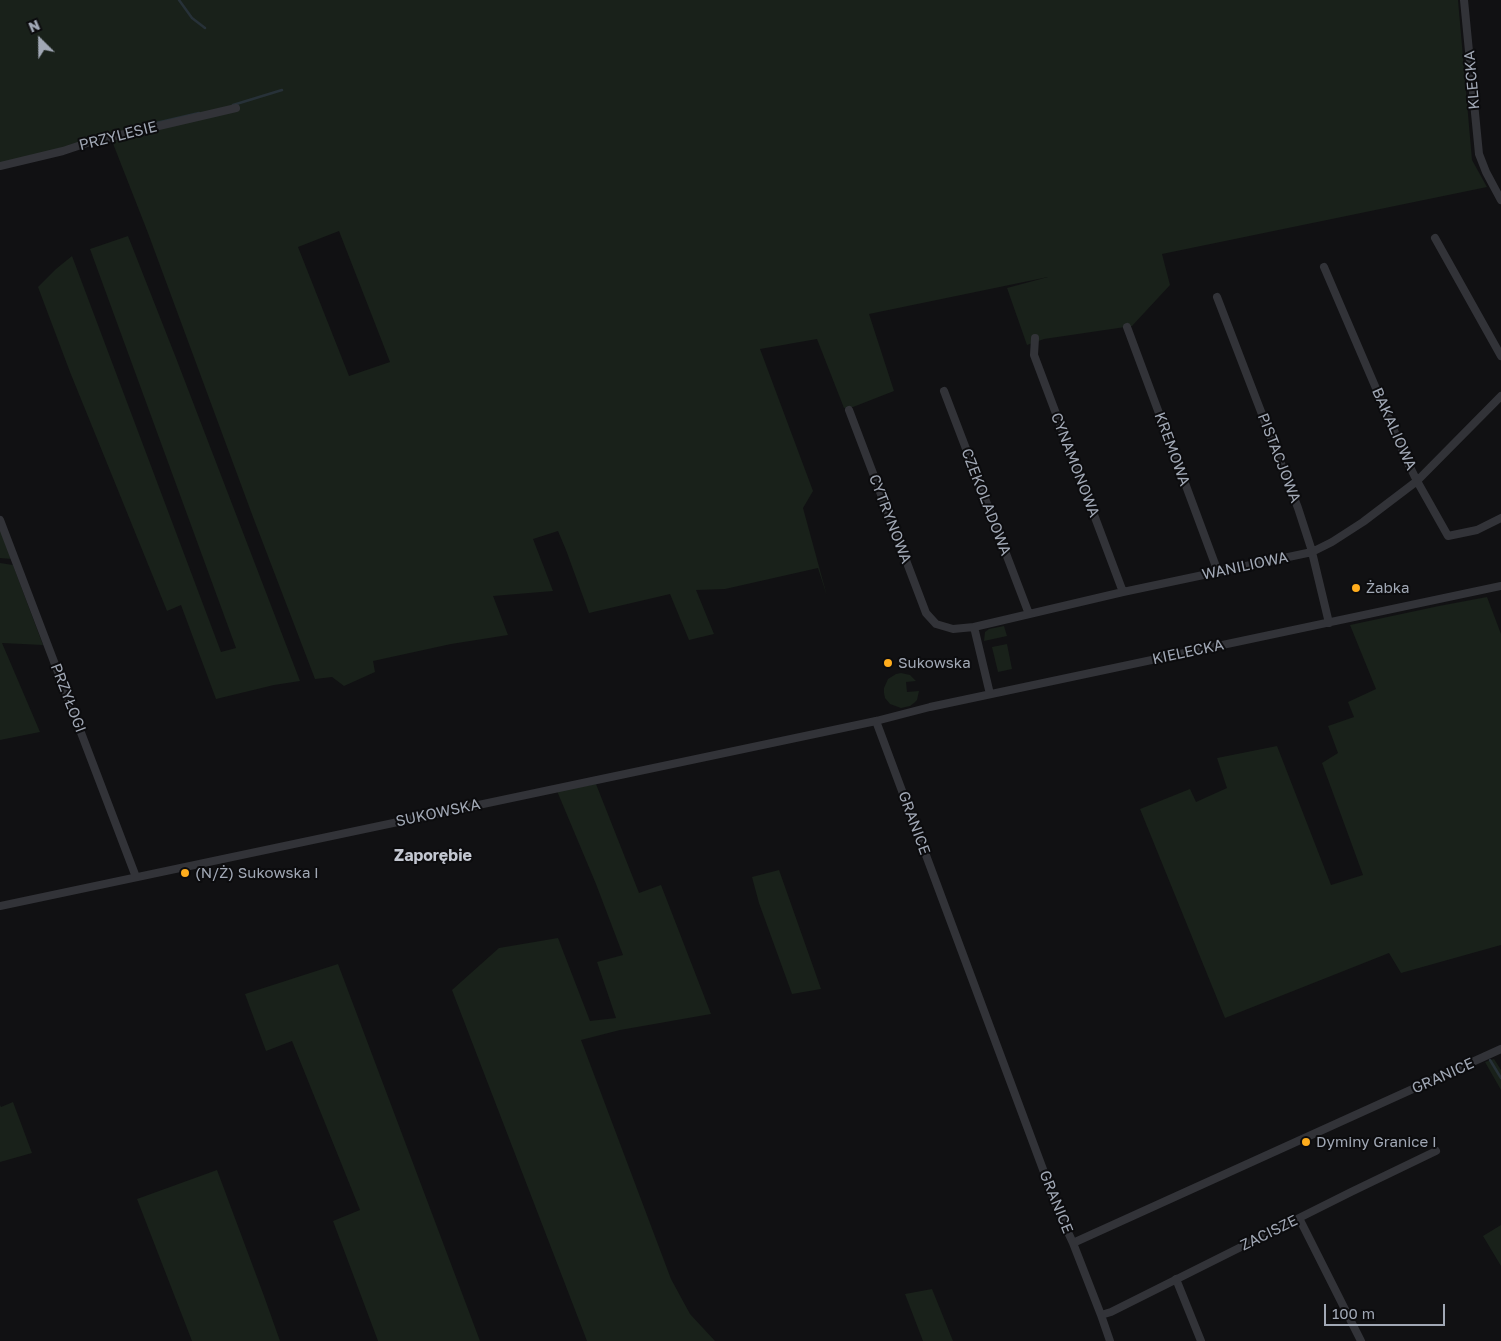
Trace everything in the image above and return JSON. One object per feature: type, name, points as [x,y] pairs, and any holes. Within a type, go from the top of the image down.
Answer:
[{"type":"street","name":"KLECKA","points":[[1464,0],[1480,160],[1501,200]]},
{"type":"street","name":"PRZYLESIE","points":[[0,166],[63,151],[90,142],[236,108]]},
{"type":"street","points":[[1435,238],[1501,356]]},
{"type":"street","name":"BAKALIOWA","points":[[1324,267],[1417,481],[1448,536],[1476,530],[1501,518]]},
{"type":"street","name":"PISTACJOWA","points":[[1217,297],[1298,508],[1312,552],[1329,623]]},
{"type":"street","name":"KREMOWA","points":[[1127,326],[1218,572]]},
{"type":"street","name":"CYNAMONOWA","points":[[1035,338],[1034,355],[1123,592]]},
{"type":"street","name":"CZEKOLADOWA","points":[[944,391],[1029,614]]},
{"type":"street","name":"WANILIOWA","points":[[936,624],[953,629],[974,626],[1312,552],[1332,542],[1363,522],[1417,481],[1501,396]]},
{"type":"street","name":"CYTRYNOWA","points":[[849,410],[926,613],[936,624]]},
{"type":"street","name":"PRZYŁOGI","points":[[0,520],[136,877]]},
{"type":"street","name":"KIELECKA","points":[[876,721],[990,694],[1501,586]]},
{"type":"street","points":[[974,626],[990,694]]},
{"type":"street","name":"SUKOWSKA","points":[[0,906],[876,721]]},
{"type":"street","name":"GRANICE","points":[[876,721],[1060,1215],[1073,1243],[1501,1049]]},
{"type":"street","name":"ZACISZE","points":[[1101,1315],[1111,1312],[1436,1151]]},
{"type":"street","points":[[1299,1218],[1361,1341]]},
{"type":"street","points":[[1073,1243],[1110,1341]]},
{"type":"street","points":[[1176,1279],[1201,1341]]},
{"type":"shaded area","points":[[0,0],[1458,0],[1472,160],[1487,187],[1162,254],[1170,285],[1132,326],[1044,339],[1027,345],[1007,288],[1048,277],[869,314],[894,391],[853,407],[844,408],[817,339],[760,349],[813,491],[803,508],[827,596],[818,568],[725,589],[696,590],[714,634],[689,640],[670,594],[589,613],[558,531],[533,539],[553,591],[493,596],[508,635],[451,644],[373,661],[375,672],[344,686],[332,677],[315,679],[112,141],[112,134],[0,163]],"holes":[[[339,231],[390,362],[349,376],[298,247]]]},
{"type":"shaded area","points":[[128,236],[300,681],[274,685],[216,699],[181,605],[167,611],[70,372],[38,287],[72,256],[221,652],[236,648],[90,249]]},
{"type":"shaded area","points":[[0,528],[12,559],[0,558]]},
{"type":"shaded area","points":[[0,563],[13,565],[43,645],[2,643],[40,732],[0,740]]},
{"type":"shaded area","points":[[1487,597],[1501,634],[1501,945],[1401,973],[1389,953],[1225,1018],[1140,809],[1190,789],[1196,802],[1227,788],[1217,758],[1277,746],[1331,885],[1363,875],[1322,763],[1338,753],[1328,726],[1354,717],[1348,702],[1376,689],[1350,625]]},
{"type":"shaded area","points":[[1004,626],[1007,636],[984,641],[985,632],[989,629]]},
{"type":"shaded area","points":[[1007,644],[1012,669],[998,672],[992,647]]},
{"type":"shaded area","points":[[901,673],[910,675],[916,681],[906,682],[907,692],[919,691],[917,700],[914,703],[901,708],[890,704],[885,698],[884,688],[888,679]]},
{"type":"shaded area","points":[[596,784],[639,893],[661,885],[711,1014],[620,1030],[581,1040],[671,1279],[690,1314],[715,1341],[587,1341],[452,990],[499,948],[558,938],[590,1021],[616,1018],[597,962],[623,955],[557,791]]},
{"type":"shaded area","points":[[779,870],[821,989],[792,994],[759,903],[752,877]]},
{"type":"shaded area","points":[[338,964],[480,1341],[378,1341],[333,1221],[360,1210],[292,1041],[266,1051],[245,994]]},
{"type":"shaded area","points":[[1494,1059],[1501,1070],[1501,1090],[1485,1062]]},
{"type":"shaded area","points":[[13,1102],[32,1153],[0,1162],[0,1105],[1,1107]]},
{"type":"shaded area","points":[[217,1170],[280,1341],[192,1341],[137,1199]]},
{"type":"shaded area","points":[[1501,1225],[1501,1266],[1483,1236]]},
{"type":"shaded area","points":[[932,1289],[953,1341],[923,1341],[905,1294]]},
{"type":"waterway","points":[[179,0],[192,18],[205,28]]},
{"type":"waterway","points":[[233,105],[282,90]]},
{"type":"waterway","points":[[126,130],[199,113]]},
{"type":"waterway","points":[[1490,1060],[1501,1078]]},
{"type":"place","name":"Żabka","points":[[1356,588]]},
{"type":"place","name":"Sukowska","points":[[888,663]]},
{"type":"place","name":"(N/Ż) Sukowska I","points":[[185,873]]},
{"type":"place","name":"Dyminy Granice I","points":[[1306,1142]]},
{"type":"district","name":"Zaporębie","points":[[433,856]]}]
